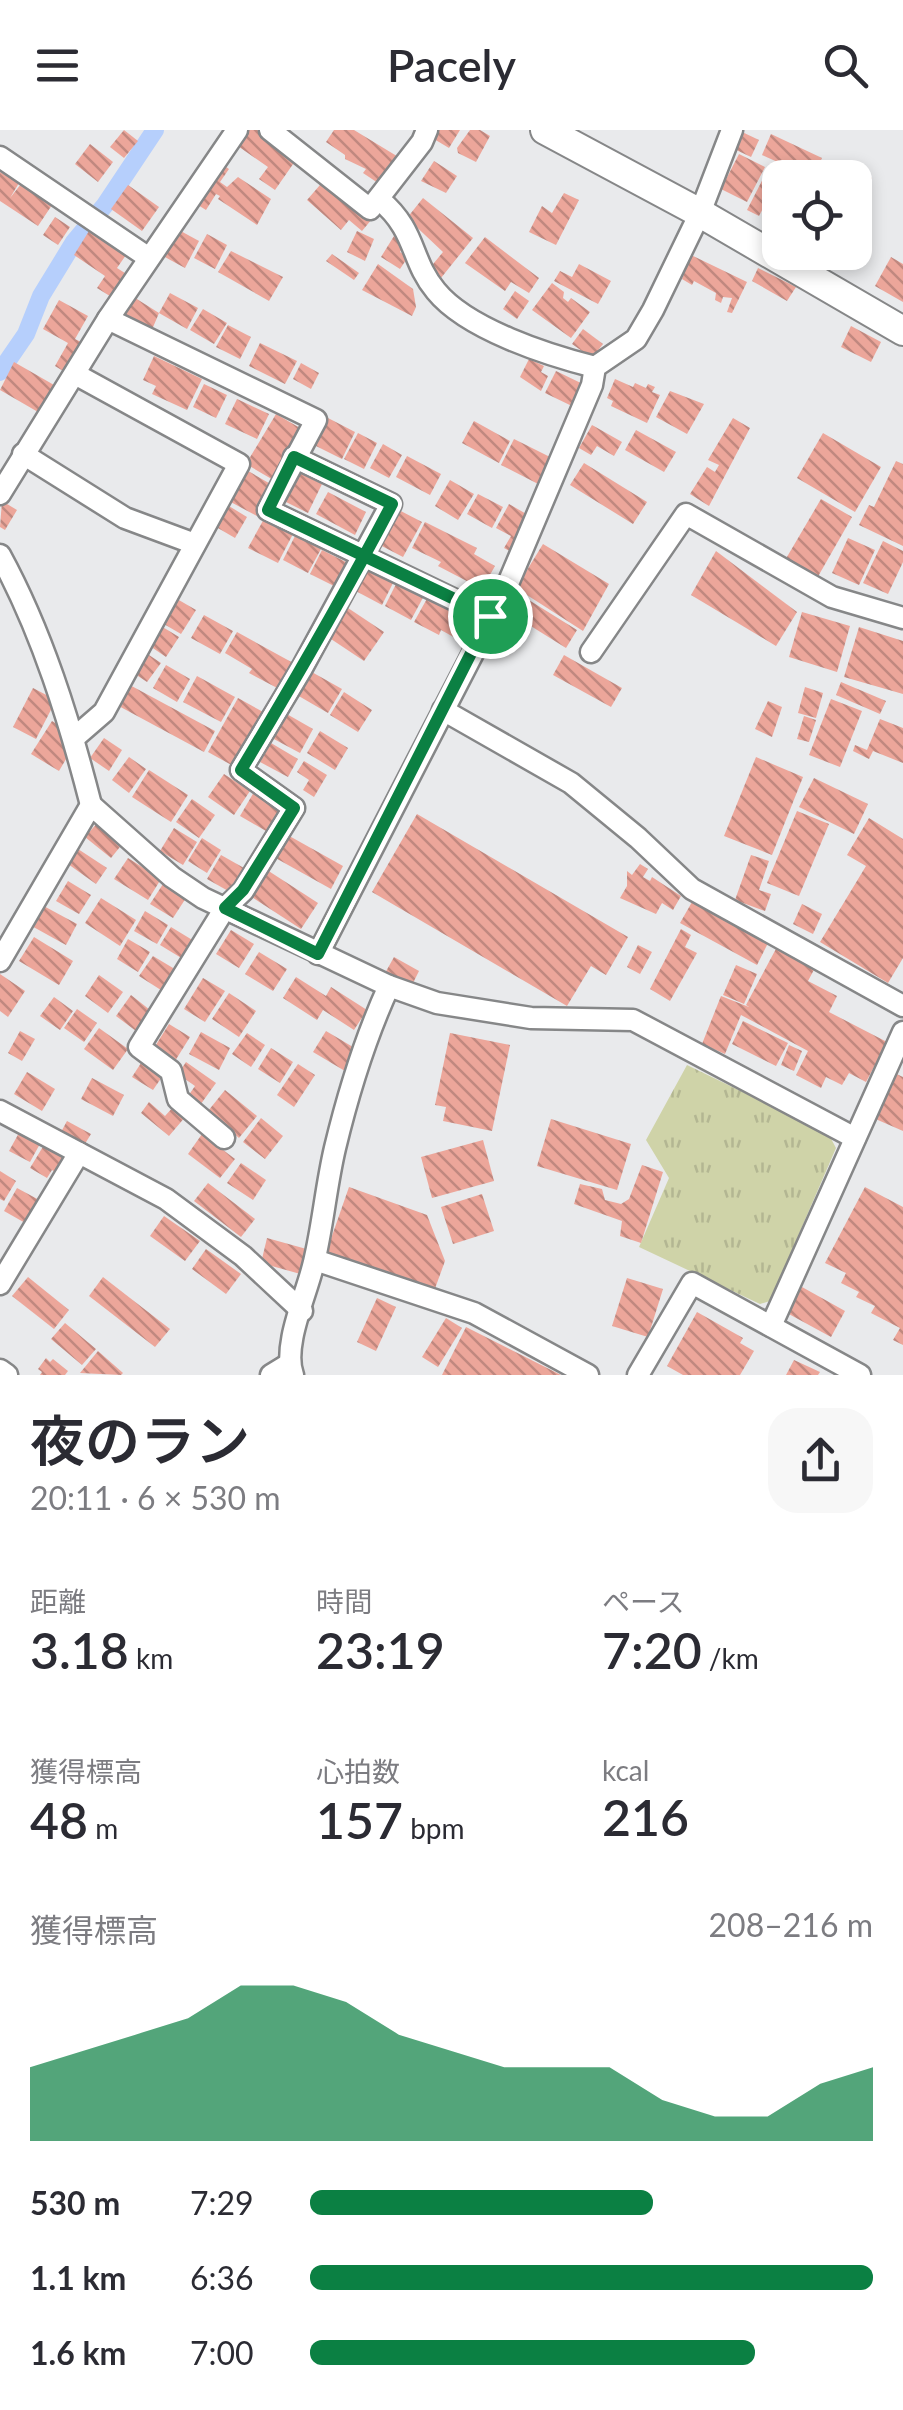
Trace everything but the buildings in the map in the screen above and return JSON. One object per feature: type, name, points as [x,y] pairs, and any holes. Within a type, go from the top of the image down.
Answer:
[{"type":"street","points":[[0,494],[108,319],[238,130]]},
{"type":"street","points":[[270,130],[370,209],[427,130]]},
{"type":"street","points":[[545,130],[700,212],[903,331]]},
{"type":"street","points":[[318,954],[504,593],[592,385],[595,367],[636,339],[653,310],[700,212],[732,130]]},
{"type":"street","points":[[0,157],[148,258]]},
{"type":"street","points":[[380,200],[404,224],[436,292],[470,321],[538,350],[595,367]]},
{"type":"street","points":[[108,319],[316,420],[268,510],[490,616]]},
{"type":"street","points":[[74,738],[104,712],[239,464],[75,374]]},
{"type":"street","points":[[24,454],[126,518],[196,544]]},
{"type":"street","points":[[224,1138],[178,1098],[170,1071],[139,1047],[225,908],[243,890],[294,808],[241,770],[392,504],[294,457]]},
{"type":"street","points":[[591,652],[686,514],[832,597],[903,618]]},
{"type":"street","points":[[0,555],[27,605],[74,738],[91,805],[172,877],[203,898],[318,954],[437,1003],[531,1018],[633,1020],[855,1138]]},
{"type":"street","points":[[443,710],[571,783],[692,889],[903,1006]]},
{"type":"street","points":[[0,962],[91,805]]},
{"type":"street","points":[[284,1371],[314,1260],[336,1147],[377,1012],[389,986]]},
{"type":"street","points":[[770,1326],[903,1032]]},
{"type":"street","points":[[0,1111],[166,1199],[243,1256],[302,1311]]},
{"type":"street","points":[[0,1284],[79,1153]]},
{"type":"street","points":[[314,1260],[474,1312],[586,1374]]},
{"type":"street","points":[[638,1375],[692,1283],[770,1326],[828,1367],[860,1375]]},
{"type":"street","points":[[0,1370],[7,1375]]},
{"type":"green space","points":[[687,1065],[828,1133],[836,1148],[770,1301],[760,1304],[639,1247],[669,1178],[646,1140]]},
{"type":"waterway","points":[[0,372],[26,334],[41,296],[74,242],[105,205],[155,130]]},
{"type":"route","points":[[490,616],[318,954],[225,908],[243,890],[294,808],[241,770],[302,668],[364,556],[392,504],[294,457],[268,510],[364,556],[490,616]]}]
